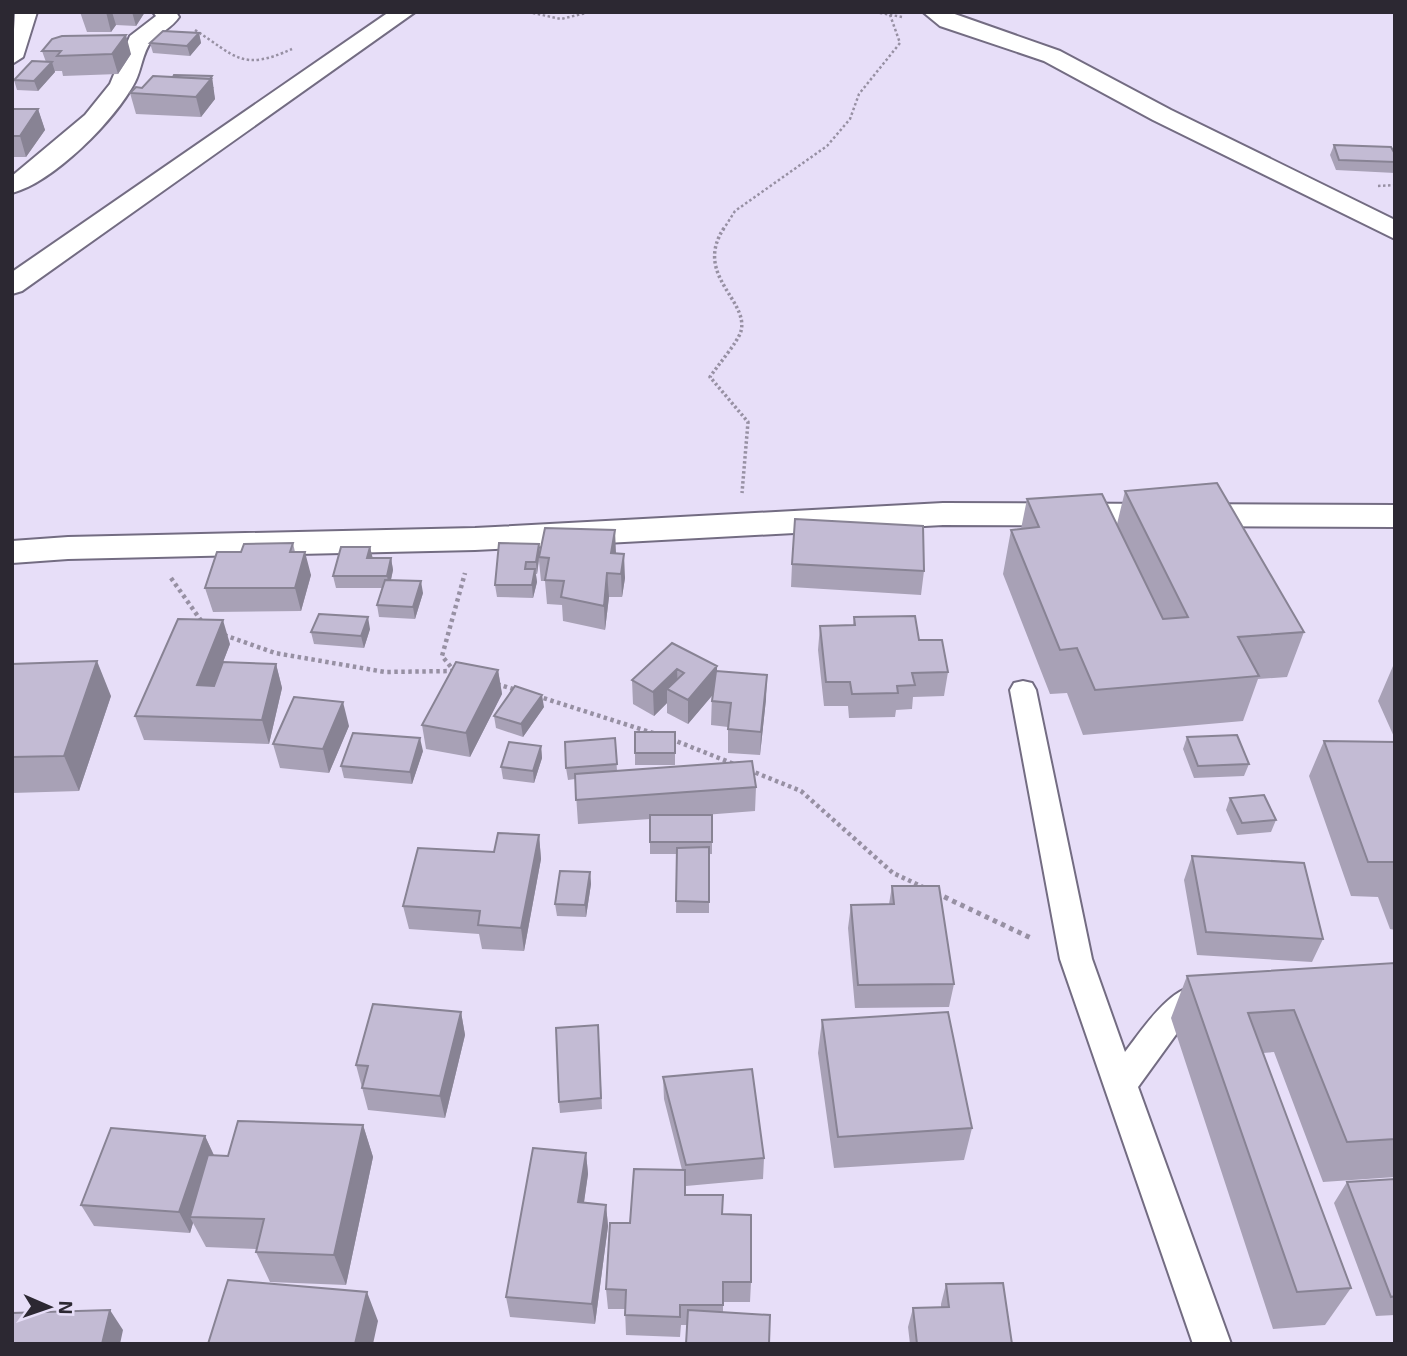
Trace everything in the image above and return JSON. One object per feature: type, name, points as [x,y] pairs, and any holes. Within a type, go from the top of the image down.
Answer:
[{"type":"street","points":[[12,57],[26,12]]},
{"type":"street","points":[[12,285],[404,12]]},
{"type":"street","points":[[934,12],[948,21],[1052,56],[1172,120],[1395,231]]},
{"type":"street","points":[[12,185],[23,181],[75,140],[117,94],[135,59],[138,41],[166,15]]},
{"type":"street","points":[[12,552],[68,548],[475,539],[943,514],[1395,516]]},
{"type":"lane","points":[[1023,690],[1076,959],[1212,1344]]},
{"type":"lane","points":[[1119,1087],[1169,1019],[1211,986],[1225,987]]},
{"type":"path","points":[[528,12],[561,19],[590,12]]},
{"type":"path","points":[[741,525],[748,422],[710,377],[741,331],[740,317],[718,278],[714,243],[734,211],[827,146],[850,119],[859,94],[900,43],[890,14],[875,12]]},
{"type":"path","points":[[166,15],[210,38],[226,54],[247,62],[265,61],[297,46]]},
{"type":"path","points":[[453,671],[442,656],[475,539]]},
{"type":"path","points":[[150,547],[200,621],[208,626]]},
{"type":"path","points":[[217,631],[275,653],[372,670],[453,671],[467,675]]},
{"type":"path","points":[[493,683],[520,691]]},
{"type":"path","points":[[533,695],[639,727],[801,790],[892,873],[1076,959]]},
{"type":"building","points":[[163,31],[199,33],[187,46],[150,43]]},
{"type":"building","points":[[126,35],[112,54],[57,56],[61,51],[42,51],[52,39],[62,36]]},
{"type":"building","points":[[32,61],[52,62],[34,81],[14,80]]},
{"type":"building","points":[[153,76],[211,79],[196,97],[130,93],[136,87],[142,88]]},
{"type":"building","points":[[212,76],[210,79],[173,77]]},
{"type":"building","points":[[12,109],[38,109],[20,136],[12,136]]},
{"type":"building","points":[[1334,145],[1391,147],[1395,162],[1339,160]]},
{"type":"building","points":[[1217,483],[1304,632],[1238,637],[1259,676],[1095,690],[1077,648],[1060,650],[1011,530],[1039,527],[1027,499],[1102,494],[1163,619],[1188,617],[1125,491]]},
{"type":"building","points":[[795,519],[923,526],[924,571],[792,564]]},
{"type":"building","points":[[545,528],[615,530],[611,553],[624,554],[621,574],[607,573],[604,606],[561,597],[564,581],[545,580],[549,558],[539,557]]},
{"type":"building","points":[[293,543],[290,552],[305,552],[295,588],[205,588],[217,552],[241,552],[244,544]]},
{"type":"building","points":[[499,543],[539,544],[536,562],[526,562],[525,569],[535,569],[532,585],[495,585]]},
{"type":"building","points":[[341,547],[370,547],[367,558],[391,558],[387,576],[333,576]]},
{"type":"building","points":[[385,580],[421,581],[413,607],[377,605]]},
{"type":"building","points":[[319,614],[368,617],[361,636],[311,632]]},
{"type":"building","points":[[915,616],[919,640],[942,640],[948,672],[912,673],[915,685],[897,686],[898,693],[852,694],[850,682],[826,682],[820,626],[855,625],[854,617]]},
{"type":"building","points":[[178,619],[223,620],[197,685],[214,686],[223,662],[276,664],[262,720],[135,716]]},
{"type":"building","points":[[672,643],[717,666],[688,700],[667,689],[684,673],[677,669],[653,692],[632,680]]},
{"type":"building","points":[[97,661],[64,756],[12,757],[12,664]]},
{"type":"building","points":[[456,662],[498,670],[466,733],[422,725]]},
{"type":"building","points":[[716,671],[767,675],[761,732],[728,729],[731,703],[712,701]]},
{"type":"building","points":[[515,686],[542,695],[521,724],[494,716]]},
{"type":"building","points":[[294,697],[343,702],[323,749],[273,744]]},
{"type":"building","points":[[635,732],[675,732],[675,753],[635,753]]},
{"type":"building","points":[[353,733],[420,738],[410,772],[341,766]]},
{"type":"building","points":[[1237,735],[1249,764],[1198,766],[1187,737]]},
{"type":"building","points":[[615,738],[617,764],[566,768],[565,742]]},
{"type":"building","points":[[1324,741],[1395,742],[1395,862],[1368,862]]},
{"type":"building","points":[[509,742],[541,746],[533,771],[501,767]]},
{"type":"building","points":[[752,761],[756,787],[576,800],[575,774]]},
{"type":"building","points":[[1264,795],[1276,820],[1242,823],[1230,798]]},
{"type":"building","points":[[650,815],[712,815],[712,842],[650,842]]},
{"type":"building","points":[[498,833],[539,835],[521,928],[478,925],[480,911],[403,906],[418,848],[494,852]]},
{"type":"building","points":[[709,847],[709,902],[676,901],[677,848]]},
{"type":"building","points":[[1192,856],[1304,863],[1323,939],[1206,932]]},
{"type":"building","points":[[560,871],[590,872],[585,905],[555,904]]},
{"type":"building","points":[[892,886],[939,886],[954,984],[858,985],[851,905],[894,904]]},
{"type":"building","points":[[1395,963],[1395,1139],[1347,1142],[1294,1010],[1248,1013],[1351,1288],[1297,1292],[1187,976]]},
{"type":"building","points":[[373,1004],[461,1012],[440,1096],[362,1088],[368,1066],[356,1065]]},
{"type":"building","points":[[948,1012],[972,1128],[838,1137],[822,1020]]},
{"type":"building","points":[[598,1025],[601,1098],[559,1102],[556,1028]]},
{"type":"building","points":[[752,1069],[764,1158],[686,1165],[663,1077]]},
{"type":"building","points":[[238,1121],[363,1125],[334,1255],[256,1252],[264,1219],[190,1217],[208,1155],[228,1156]]},
{"type":"building","points":[[111,1128],[205,1136],[179,1212],[81,1205]]},
{"type":"building","points":[[533,1148],[586,1153],[578,1202],[606,1205],[592,1304],[506,1297]]},
{"type":"building","points":[[634,1169],[685,1170],[685,1195],[723,1195],[722,1214],[751,1215],[751,1282],[723,1282],[723,1305],[680,1305],[680,1317],[625,1315],[626,1290],[606,1289],[610,1223],[630,1223]]},
{"type":"building","points":[[1395,1179],[1395,1296],[1391,1297],[1347,1182]]},
{"type":"building","points":[[228,1280],[367,1292],[355,1344],[208,1344]]},
{"type":"building","points":[[1003,1283],[1012,1344],[917,1344],[913,1308],[949,1307],[946,1284]]},
{"type":"building","points":[[110,1310],[102,1344],[12,1344],[12,1313]]},
{"type":"building","points":[[688,1310],[770,1315],[769,1344],[686,1344]]}]
